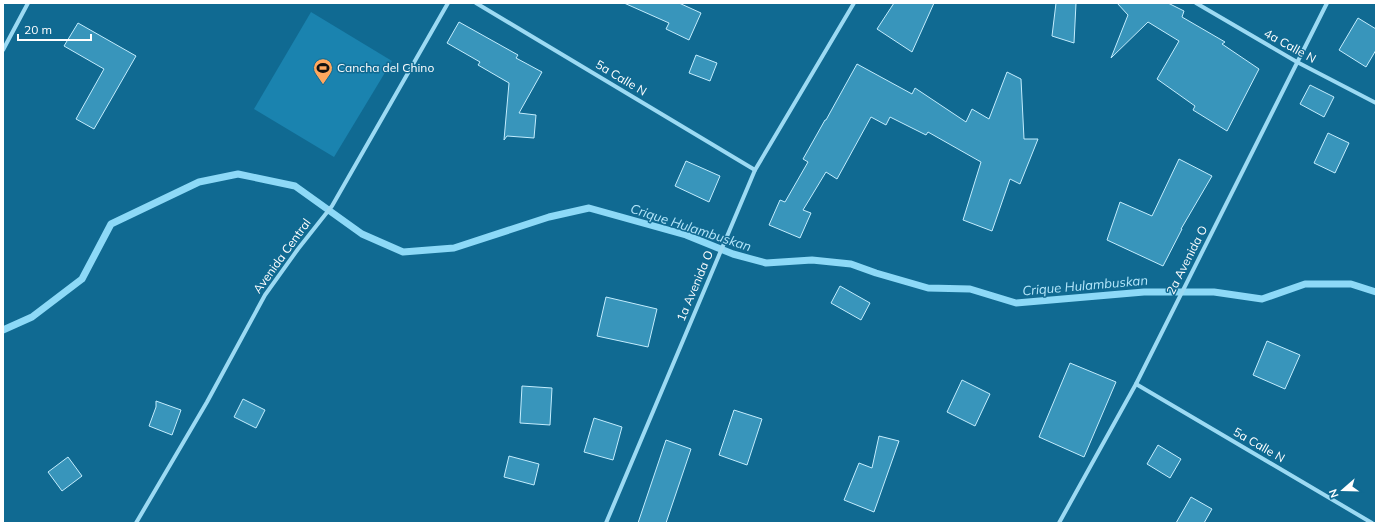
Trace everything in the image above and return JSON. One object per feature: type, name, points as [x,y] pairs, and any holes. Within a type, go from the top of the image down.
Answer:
[{"type":"street","points":[[3,50],[28,3]]},
{"type":"street","name":"Avenida Central","points":[[136,523],[207,402],[265,295],[298,249],[332,206],[448,3]]},
{"type":"street","name":"5a Calle N","points":[[476,3],[755,170]]},
{"type":"street","name":"1a Avenida O","points":[[606,523],[755,170],[854,3]]},
{"type":"street","name":"4a Calle N","points":[[1196,3],[1298,62],[1376,103]]},
{"type":"street","name":"2a Avenida O","points":[[1059,523],[1136,384],[1327,3]]},
{"type":"street","name":"5a Calle N","points":[[1136,384],[1372,523]]},
{"type":"shaded area","name":"Cancha del Chino","points":[[311,12],[392,61],[334,157],[254,109]]},
{"type":"building","points":[[624,3],[679,3],[701,13],[689,40],[666,29],[669,23]]},
{"type":"building","points":[[894,3],[934,3],[912,52],[877,29]]},
{"type":"building","points":[[1056,3],[1076,3],[1074,43],[1052,36]]},
{"type":"building","points":[[1117,3],[1168,3],[1184,11],[1182,17],[1225,42],[1222,44],[1259,69],[1227,131],[1193,110],[1195,106],[1157,79],[1179,41],[1148,22],[1111,58],[1128,15]]},
{"type":"building","points":[[1358,18],[1376,29],[1376,50],[1366,67],[1339,50]]},
{"type":"building","points":[[459,22],[518,55],[516,58],[542,72],[519,113],[536,115],[534,138],[507,136],[504,140],[509,83],[478,65],[480,62],[447,43]]},
{"type":"building","points":[[78,23],[136,56],[94,129],[76,119],[104,69],[64,46]]},
{"type":"building","points":[[696,55],[717,63],[710,81],[689,73]]},
{"type":"building","points":[[857,64],[912,94],[915,88],[966,122],[972,109],[989,119],[1007,72],[1021,79],[1024,139],[1038,139],[1020,184],[1010,179],[992,231],[963,220],[981,162],[928,132],[926,135],[890,117],[886,125],[871,117],[837,179],[826,172],[803,210],[811,213],[800,238],[769,225],[780,200],[785,202],[808,162],[803,159]]},
{"type":"building","points":[[1310,85],[1334,97],[1324,117],[1300,104]]},
{"type":"building","points":[[1328,133],[1349,143],[1335,173],[1314,163]]},
{"type":"building","points":[[1179,159],[1212,176],[1181,229],[1163,266],[1107,240],[1120,202],[1152,216]]},
{"type":"building","points":[[686,161],[720,176],[709,202],[675,186]]},
{"type":"building","points":[[840,286],[870,303],[861,320],[831,303]]},
{"type":"building","points":[[606,297],[657,309],[648,347],[597,336]]},
{"type":"building","points":[[1267,341],[1300,355],[1285,389],[1253,375]]},
{"type":"building","points":[[1070,363],[1116,382],[1084,457],[1039,437]]},
{"type":"building","points":[[962,380],[990,394],[975,426],[947,412]]},
{"type":"building","points":[[522,386],[552,388],[550,425],[520,423]]},
{"type":"building","points":[[243,399],[265,410],[256,428],[234,417]]},
{"type":"building","points":[[156,401],[181,410],[172,435],[149,426],[156,407]]},
{"type":"building","points":[[734,410],[762,419],[747,465],[719,455]]},
{"type":"building","points":[[594,418],[622,427],[613,460],[584,452]]},
{"type":"building","points":[[879,436],[899,441],[874,512],[844,500],[859,463],[872,468]]},
{"type":"building","points":[[666,440],[691,449],[666,523],[638,523]]},
{"type":"building","points":[[1158,445],[1181,459],[1170,478],[1147,464]]},
{"type":"building","points":[[509,456],[539,464],[534,485],[504,477]]},
{"type":"building","points":[[68,457],[82,476],[62,491],[48,472]]},
{"type":"building","points":[[1191,497],[1212,509],[1204,523],[1176,523]]},
{"type":"waterway","name":"Crique Hulambuskan","points":[[3,330],[32,317],[82,279],[111,224],[199,182],[238,174],[295,186],[362,234],[403,252],[454,248],[549,217],[589,208],[686,235],[733,254],[766,263],[812,260],[851,264],[928,288],[970,289],[1016,303],[1144,292],[1214,292],[1262,299],[1305,284],[1351,284],[1376,292]]},
{"type":"place","name":"Cancha del Chino","points":[[323,85]]}]
